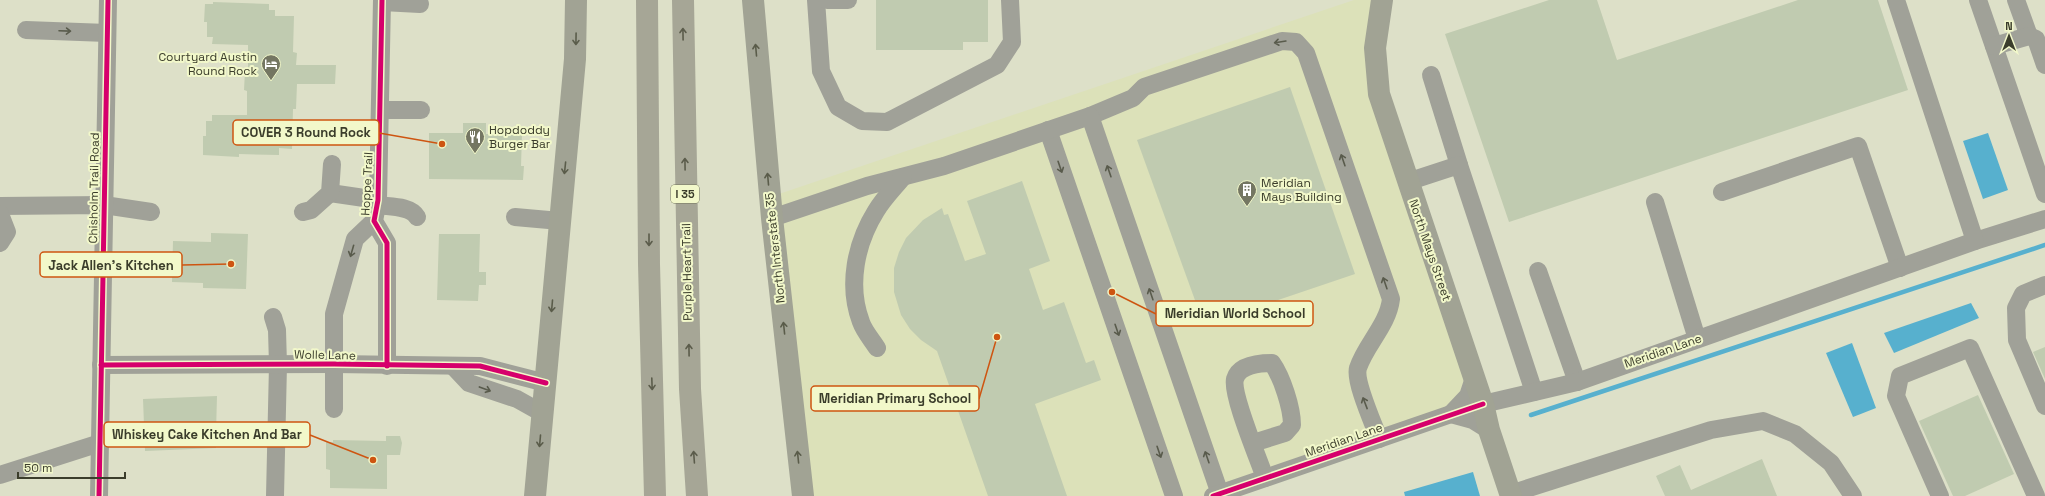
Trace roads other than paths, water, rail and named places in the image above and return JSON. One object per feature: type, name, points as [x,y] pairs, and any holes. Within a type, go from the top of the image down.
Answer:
[{"type":"highway","points":[[635,0],[649,201]]},
{"type":"highway","points":[[647,0],[649,264],[655,496]]},
{"type":"highway","name":"Purple Heart Trail","points":[[683,0],[690,389],[697,496]]},
{"type":"main road","points":[[535,496],[575,59],[576,0]]},
{"type":"main road","name":"North Interstate 35","points":[[753,0],[772,218],[803,496]]},
{"type":"main road","name":"North Mays Street","points":[[1382,0],[1375,48],[1376,71],[1385,117],[1483,404],[1489,430],[1510,495]]},
{"type":"street","name":"Chisholm Trail Road","points":[[99,496],[108,0]]},
{"type":"street","points":[[816,0],[820,72],[838,107],[862,120],[888,122],[997,65],[1012,42],[1010,0]]},
{"type":"street","points":[[827,0],[848,0]]},
{"type":"street","points":[[1896,0],[1975,241]]},
{"type":"street","points":[[1978,0],[2045,194]]},
{"type":"street","points":[[2016,0],[2029,36]]},
{"type":"street","points":[[382,1],[420,4]]},
{"type":"street","name":"Hoppe Trail","points":[[382,1],[376,209],[387,243],[387,366]]},
{"type":"street","points":[[26,30],[107,33]]},
{"type":"street","points":[[1994,46],[2029,36],[2036,39],[2045,65]]},
{"type":"street","points":[[772,218],[867,186],[944,166],[1090,116],[1133,98],[1144,87],[1282,41],[1296,42],[1306,53],[1391,299],[1389,311],[1357,370],[1360,388],[1379,439]]},
{"type":"street","points":[[1431,75],[1534,392]]},
{"type":"street","points":[[380,110],[421,110]]},
{"type":"street","points":[[1090,116],[1216,495]]},
{"type":"street","points":[[1048,130],[1174,496]]},
{"type":"street","points":[[1722,192],[1858,146],[1900,268]]},
{"type":"street","points":[[303,212],[311,210],[330,193],[332,164]]},
{"type":"street","points":[[1407,182],[1460,164]]},
{"type":"street","points":[[877,348],[861,323],[854,289],[856,266],[863,236],[876,210],[902,177]]},
{"type":"street","points":[[330,193],[376,209],[403,208],[415,213],[417,217]]},
{"type":"street","points":[[1655,202],[1697,339]]},
{"type":"street","points":[[0,206],[104,206],[151,212]]},
{"type":"street","name":"Hoppe Trail","points":[[334,409],[334,314],[355,239],[376,209]]},
{"type":"street","points":[[0,214],[7,232],[0,242]]},
{"type":"street","points":[[514,217],[560,221]]},
{"type":"street","name":"Meridian Lane","points":[[1216,495],[1451,414],[1483,404],[1577,382],[1975,241],[2045,219]]},
{"type":"street","points":[[1538,271],[1577,382]]},
{"type":"street","points":[[2045,286],[2023,294],[2016,308],[2017,340],[2045,406]]},
{"type":"street","points":[[273,317],[277,330],[278,365],[275,496]]},
{"type":"street","points":[[1940,496],[1896,396],[1900,376],[1970,348],[2030,494]]},
{"type":"street","name":"Wolle Lane","points":[[101,365],[334,364],[454,367],[480,366],[546,383]]},
{"type":"street","points":[[454,367],[469,383],[517,399],[542,413]]},
{"type":"street","points":[[1474,378],[1468,396],[1451,414],[1473,420],[1489,430]]},
{"type":"street","points":[[1510,495],[1711,430],[1763,421],[1794,434],[1831,463],[1853,496]]},
{"type":"street","points":[[0,476],[100,443]]},
{"type":"street","points":[[1253,443],[1265,478]]},
{"type":"water","points":[[1988,133],[2008,190],[1983,199],[1963,141]]},
{"type":"water","points":[[1971,303],[1979,318],[1894,353],[1884,333]]},
{"type":"water","points":[[1852,343],[1876,408],[1853,417],[1826,353]]},
{"type":"water","points":[[1473,472],[1480,496],[1405,496],[1404,492]]},
{"type":"waterway","points":[[1531,415],[2045,245]]},
{"type":"place","name":"Courtyard Austin Round Rock","points":[[271,81]]},
{"type":"place","name":"COVER 3 Round Rock","points":[[442,144]]},
{"type":"place","name":"Hopdoddy Burger Bar","points":[[475,154]]},
{"type":"place","name":"Meridian Mays Building","points":[[1247,207]]},
{"type":"place","name":"Jack Allen's Kitchen","points":[[231,264]]},
{"type":"place","name":"Meridian World School","points":[[1112,292]]},
{"type":"place","name":"Meridian Primary School","points":[[997,337]]},
{"type":"place","name":"Whiskey Cake Kitchen And Bar","points":[[373,460]]}]
